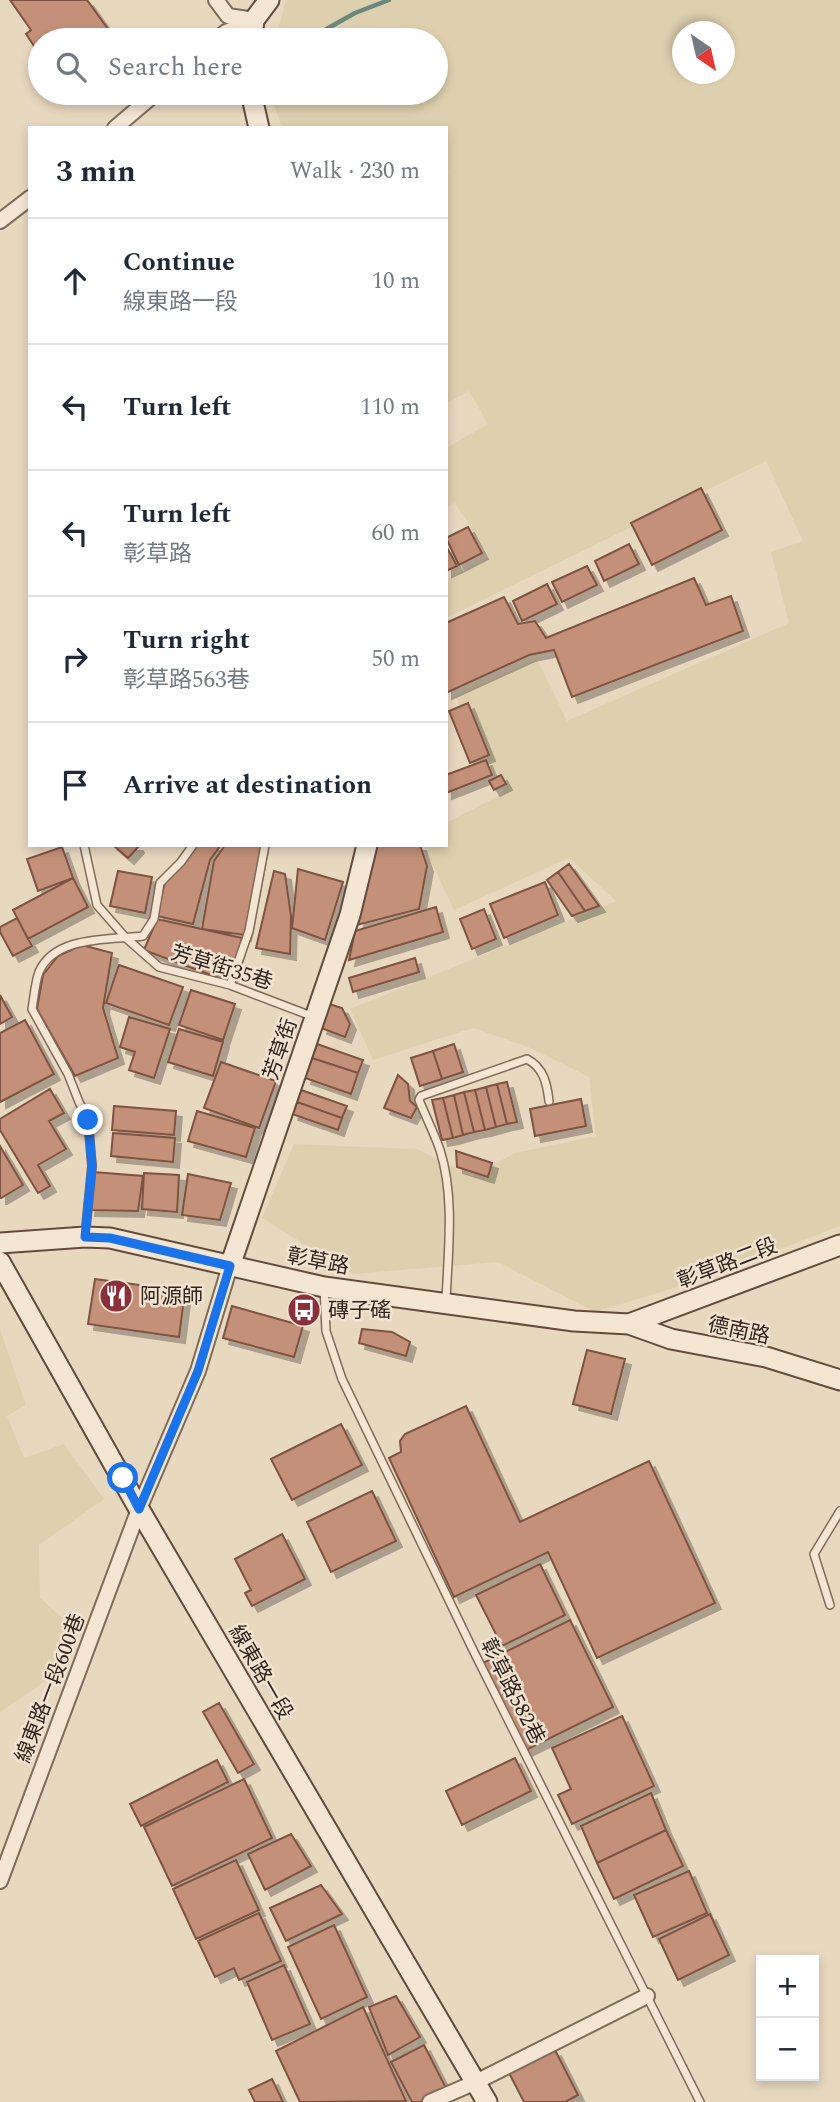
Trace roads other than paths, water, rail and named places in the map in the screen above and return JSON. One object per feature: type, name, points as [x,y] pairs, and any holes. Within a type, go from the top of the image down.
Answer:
[{"type":"street","points":[[216,0],[229,16],[250,28]]},
{"type":"street","points":[[254,28],[269,0]]},
{"type":"street","points":[[117,126],[142,105]]},
{"type":"street","points":[[254,105],[259,126]]},
{"type":"street","points":[[0,221],[28,200]]},
{"type":"street","name":"芳草街","points":[[230,1266],[350,915],[367,847]]},
{"type":"street","name":"彰草路","points":[[0,1243],[85,1237],[110,1238],[324,1287],[574,1321],[629,1324]]},
{"type":"street","name":"彰草路二段","points":[[629,1324],[840,1245]]},
{"type":"street","name":"線東路一段","points":[[0,1262],[139,1509],[487,2102]]},
{"type":"street","name":"線東路一段600巷","points":[[0,1881],[139,1509],[198,1371],[230,1266]]},
{"type":"street","name":"德南路","points":[[629,1324],[671,1339],[766,1357],[840,1380]]},
{"type":"street","points":[[430,2102],[476,2082],[648,1996]]},
{"type":"lane","name":"芳草街35巷","points":[[84,847],[97,905],[126,938],[159,967],[230,985],[315,1017]]},
{"type":"lane","points":[[85,1237],[92,1166],[88,1120],[68,1074],[32,1009],[40,970],[58,950],[80,941],[143,936],[154,919],[160,883],[192,847]]},
{"type":"lane","points":[[230,985],[249,931],[265,847]]},
{"type":"lane","points":[[446,1305],[449,1236],[447,1184],[440,1152],[419,1100],[421,1096],[527,1059],[541,1070],[549,1101]]},
{"type":"lane","name":"彰草路582巷","points":[[324,1287],[326,1331],[342,1379],[473,1650],[701,2102]]},
{"type":"lane","points":[[830,1605],[814,1554],[840,1511]]},
{"type":"waterway","points":[[328,28],[355,13],[389,0]]},
{"type":"place","name":"阿源師","points":[[116,1296]]},
{"type":"place","name":"磚子磘","points":[[304,1310]]}]
